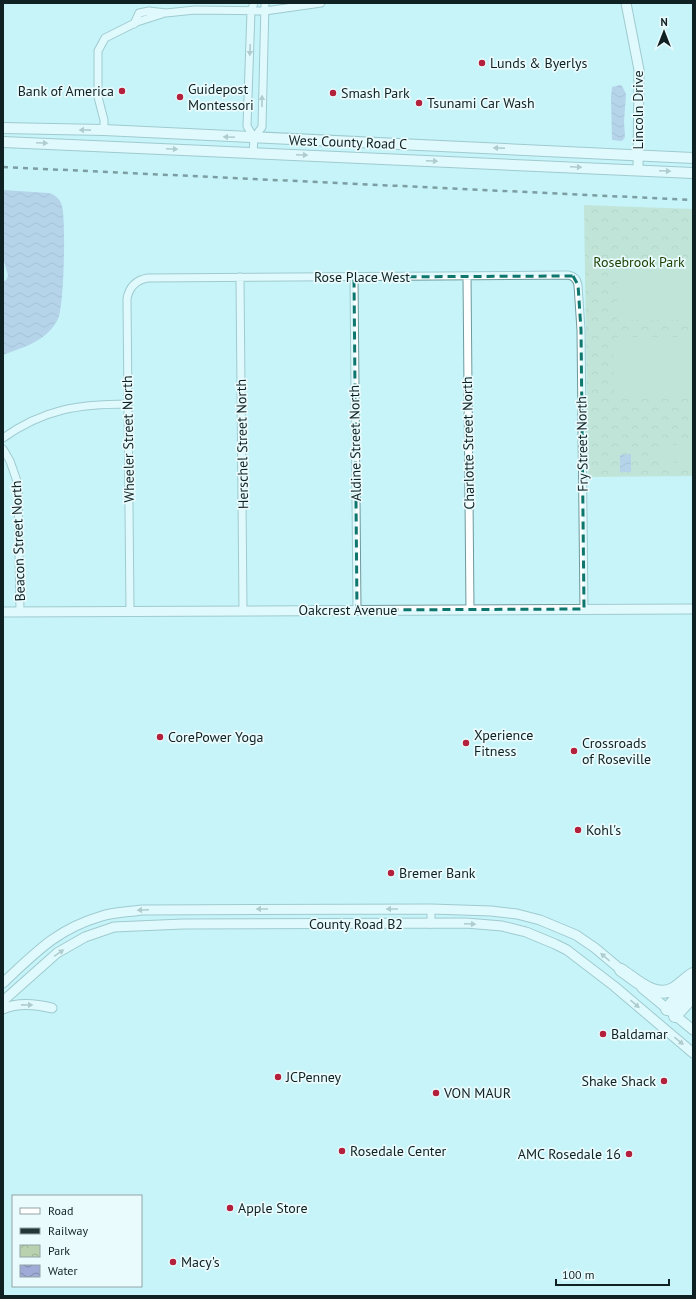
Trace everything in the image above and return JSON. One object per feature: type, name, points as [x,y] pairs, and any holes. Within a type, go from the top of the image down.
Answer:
[{"type":"highway","points":[[621,970],[651,990],[658,992],[666,992],[675,988],[693,974]]},
{"type":"highway","points":[[671,1013],[693,980]]},
{"type":"highway","points":[[671,1013],[693,996]]},
{"type":"main road","name":"West County Road C","points":[[3,128],[104,130],[693,158]]},
{"type":"main road","name":"West County Road C","points":[[3,142],[253,152],[693,173]]},
{"type":"street","points":[[254,3],[251,11],[247,126],[254,138]]},
{"type":"street","points":[[104,130],[104,120],[98,97],[98,51],[105,38],[134,24],[139,13],[149,11],[166,13],[195,10],[251,11],[265,7],[321,3]]},
{"type":"street","name":"Lincoln Drive","points":[[626,3],[639,70],[638,170]]},
{"type":"street","points":[[253,152],[254,138],[262,127],[265,7]]},
{"type":"street","name":"Rose Place West","points":[[148,278],[568,275],[576,279]]},
{"type":"street","name":"Charlotte Street North","points":[[467,276],[470,610]]},
{"type":"street","name":"Aldine Street North","points":[[354,277],[357,610]]},
{"type":"street","name":"Wheeler Street North","points":[[130,611],[127,297],[132,286],[142,279],[148,278]]},
{"type":"street","name":"Herschel Street North","points":[[240,278],[243,611]]},
{"type":"street","name":"Fry Street North","points":[[576,279],[578,285],[581,330],[584,609]]},
{"type":"street","points":[[3,438],[22,426],[52,413],[87,405],[128,404]]},
{"type":"street","name":"Beacon Street North","points":[[3,449],[13,466],[18,484],[20,612]]},
{"type":"street","name":"Oakcrest Avenue","points":[[3,612],[693,609]]},
{"type":"street","points":[[431,909],[431,924]]},
{"type":"street","name":"County Road B2","points":[[3,983],[37,951],[56,936],[103,915],[142,910],[431,909],[504,912],[540,920],[576,935],[595,948],[693,1030]]},
{"type":"street","name":"County Road B2","points":[[3,1001],[57,953],[85,937],[114,927],[182,924],[466,923],[502,926],[526,932],[555,944],[582,961],[693,1053]]},
{"type":"street","points":[[3,1009],[15,1005],[26,1004],[52,1008]]},
{"type":"street","points":[[656,1023],[671,1013]]},
{"type":"street","points":[[665,1029],[671,1013]]},
{"type":"highlighted area","points":[[573,276],[578,285],[581,330],[584,609],[357,610],[354,277]]},
{"type":"green space","name":"Rosebrook Park","points":[[584,205],[693,209],[693,476],[588,477]]},
{"type":"green space","points":[[617,258],[693,258],[693,320],[617,320]]},
{"type":"green space","points":[[613,337],[693,337],[693,399],[614,399]]},
{"type":"green space","points":[[660,440],[673,440],[674,468],[660,468]]},
{"type":"green space","points":[[677,441],[691,441],[691,468],[677,468]]},
{"type":"water","points":[[620,85],[626,94],[624,121],[625,137],[622,141],[612,140],[612,87]]},
{"type":"water","points":[[3,190],[48,193],[57,198],[62,206],[64,245],[62,298],[58,319],[48,333],[41,338],[27,346],[3,355],[3,282],[7,279],[8,275],[3,258]]},
{"type":"water","points":[[631,454],[631,472],[620,472],[620,455]]},
{"type":"railway","points":[[3,167],[693,200]]},
{"type":"place","name":"Lunds & Byerlys","points":[[482,63]]},
{"type":"place","name":"Bank of America","points":[[122,91]]},
{"type":"place","name":"Smash Park","points":[[333,93]]},
{"type":"place","name":"Guidepost Montessori","points":[[180,97]]},
{"type":"place","name":"Tsunami Car Wash","points":[[419,103]]},
{"type":"place","name":"CorePower Yoga","points":[[160,737]]},
{"type":"place","name":"Xperience Fitness","points":[[466,743]]},
{"type":"place","name":"Crossroads of Roseville","points":[[574,751]]},
{"type":"place","name":"Kohl's","points":[[578,830]]},
{"type":"place","name":"Bremer Bank","points":[[391,873]]},
{"type":"place","name":"Baldamar","points":[[603,1034]]},
{"type":"place","name":"JCPenney","points":[[278,1077]]},
{"type":"place","name":"Shake Shack","points":[[664,1081]]},
{"type":"place","name":"VON MAUR","points":[[436,1093]]},
{"type":"place","name":"Rosedale Center","points":[[342,1151]]},
{"type":"place","name":"AMC Rosedale 16","points":[[629,1154]]},
{"type":"place","name":"Apple Store","points":[[230,1208]]},
{"type":"place","name":"Macy's","points":[[173,1262]]}]
